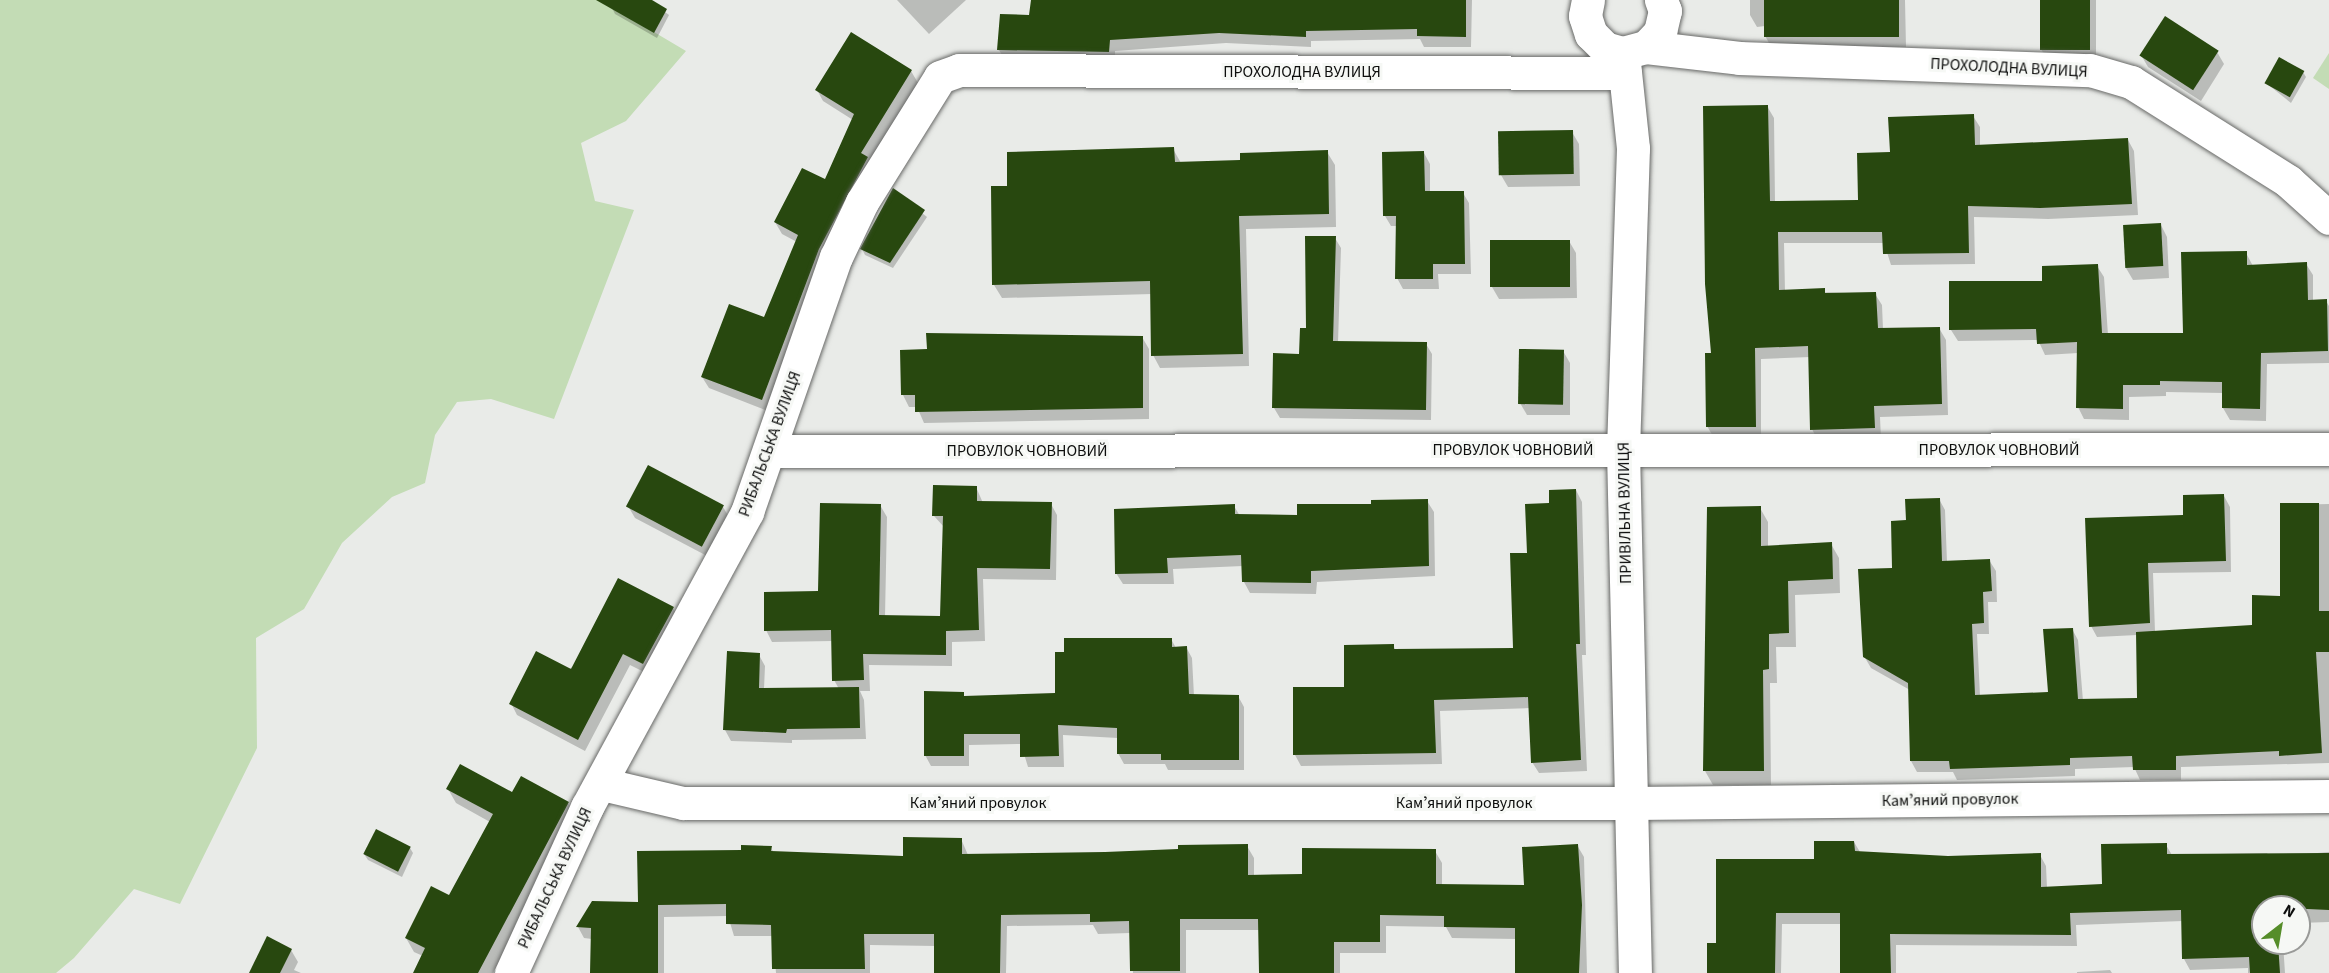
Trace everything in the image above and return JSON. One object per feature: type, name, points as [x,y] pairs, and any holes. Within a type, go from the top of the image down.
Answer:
[{"type":"street","points":[[1588,0],[1585,16],[1591,34],[1605,48],[1631,58],[1660,32],[1665,11],[1661,0]]},
{"type":"street","name":"ПРОХОЛОДНА ВУЛИЦЯ","points":[[979,70],[1631,58],[1739,58],[2090,70],[2131,82],[2288,181],[2329,218]]},
{"type":"street","name":"ПРИВІЛЬНА ВУЛИЦЯ","points":[[1631,58],[1633,148],[1623,450],[1629,803],[1635,973]]},
{"type":"street","name":"РИБАЛЬСЬКА ВУЛИЦЯ","points":[[511,973],[587,807],[602,784],[747,512],[770,452],[836,257],[862,202],[940,77],[958,70],[979,70]]},
{"type":"street","name":"ПРОВУЛОК ЧОВНОВИЙ","points":[[770,452],[2329,450]]},
{"type":"street","name":"Камʼяний провулок","points":[[602,784],[683,803],[1629,803],[2329,796]]},
{"type":"green space","points":[[0,0],[600,0],[686,51],[626,121],[581,143],[595,201],[634,210],[554,419],[491,399],[457,402],[435,435],[425,483],[392,497],[342,543],[304,609],[256,638],[257,748],[180,904],[134,889],[74,958],[56,973],[0,973]]},
{"type":"green space","points":[[2329,53],[2329,89],[2313,78]]},
{"type":"building","points":[[596,0],[652,0],[667,9],[654,33]]},
{"type":"building","points":[[1031,0],[1466,0],[1466,37],[1417,36],[1417,29],[1306,31],[1306,37],[1219,33],[1110,40],[1109,52],[997,50],[1000,14],[1029,15]]},
{"type":"building","points":[[1764,0],[1899,0],[1899,37],[1764,37]]},
{"type":"building","points":[[2040,0],[2090,0],[2090,50],[2040,50]]},
{"type":"building","points":[[2165,16],[2219,51],[2193,90],[2139,55]]},
{"type":"building","points":[[851,32],[912,70],[861,153],[868,157],[819,249],[762,400],[701,377],[729,304],[764,317],[798,235],[774,222],[802,168],[825,179],[854,114],[815,90]]},
{"type":"building","points":[[2279,57],[2304,71],[2290,97],[2264,83]]},
{"type":"building","points":[[1768,105],[1770,201],[1858,200],[1857,153],[1890,152],[1888,117],[1974,114],[1975,145],[2128,138],[2132,204],[2040,208],[1968,206],[1969,253],[1883,254],[1882,232],[1778,232],[1779,290],[1825,288],[1825,293],[1876,292],[1878,328],[1940,327],[1942,404],[1874,406],[1875,428],[1810,430],[1808,346],[1755,348],[1756,427],[1706,427],[1705,353],[1711,353],[1705,284],[1703,106]]},
{"type":"building","points":[[1573,130],[1574,174],[1499,175],[1498,131]]},
{"type":"building","points":[[1174,147],[1175,162],[1240,160],[1240,153],[1328,150],[1329,214],[1239,216],[1243,354],[1151,356],[1150,281],[992,285],[991,186],[1007,186],[1007,152]]},
{"type":"building","points":[[1424,151],[1425,191],[1464,191],[1465,264],[1433,264],[1433,279],[1395,279],[1396,216],[1383,216],[1382,152]]},
{"type":"building","points":[[893,188],[925,210],[890,263],[860,249]]},
{"type":"building","points":[[2161,223],[2163,266],[2125,268],[2123,225]]},
{"type":"building","points":[[1305,236],[1336,236],[1333,341],[1427,342],[1426,410],[1272,408],[1273,353],[1299,354],[1300,328],[1306,328]]},
{"type":"building","points":[[1490,240],[1570,240],[1570,287],[1490,287]]},
{"type":"building","points":[[2247,251],[2247,265],[2307,262],[2308,300],[2327,299],[2328,351],[2261,353],[2260,409],[2222,408],[2222,382],[2160,381],[2160,385],[2123,385],[2123,409],[2076,408],[2077,342],[2037,344],[2036,329],[1949,330],[1949,281],[2042,281],[2042,266],[2098,264],[2102,333],[2183,333],[2181,252]]},
{"type":"building","points":[[926,333],[1143,336],[1143,408],[915,412],[915,395],[901,395],[900,350],[927,349]]},
{"type":"building","points":[[1519,349],[1564,350],[1563,405],[1518,404]]},
{"type":"building","points":[[648,465],[724,505],[702,547],[626,506]]},
{"type":"building","points":[[933,485],[977,486],[977,501],[1052,502],[1050,569],[977,568],[979,630],[946,631],[946,655],[863,654],[864,680],[832,681],[831,630],[764,631],[764,592],[818,591],[820,503],[881,504],[879,615],[940,616],[943,516],[932,516]]},
{"type":"building","points":[[1576,489],[1580,644],[1576,644],[1581,760],[1531,763],[1528,697],[1434,700],[1436,753],[1293,755],[1293,687],[1344,687],[1344,645],[1394,644],[1394,649],[1513,648],[1510,553],[1527,553],[1525,504],[1549,503],[1549,490]]},
{"type":"building","points":[[2224,494],[2226,561],[2148,563],[2150,623],[2089,627],[2085,518],[2183,515],[2183,495]]},
{"type":"building","points":[[1940,498],[1942,561],[1990,559],[1992,591],[1983,592],[1984,623],[1972,624],[1975,695],[2048,692],[2043,629],[2073,628],[2078,699],[2137,698],[2136,632],[2252,625],[2252,595],[2280,596],[2280,503],[2319,503],[2319,611],[2329,611],[2329,652],[2316,652],[2322,753],[2279,756],[2279,751],[2176,756],[2176,770],[2133,770],[2132,756],[2070,758],[2070,765],[1950,769],[1949,761],[1910,761],[1908,683],[1863,657],[1858,569],[1892,568],[1891,521],[1906,520],[1905,499]]},
{"type":"building","points":[[1428,499],[1429,566],[1311,571],[1311,583],[1242,582],[1241,555],[1167,558],[1168,573],[1115,574],[1114,509],[1235,504],[1235,514],[1297,515],[1297,504],[1371,504],[1371,500]]},
{"type":"building","points":[[1761,506],[1761,546],[1832,542],[1833,579],[1788,581],[1789,633],[1769,634],[1769,669],[1763,670],[1764,771],[1703,771],[1707,507]]},
{"type":"building","points":[[618,578],[674,607],[643,664],[623,654],[578,740],[509,704],[536,651],[571,669]]},
{"type":"building","points":[[1064,638],[1172,638],[1172,647],[1187,646],[1189,694],[1239,695],[1239,760],[1161,760],[1161,754],[1117,754],[1117,728],[1058,725],[1059,756],[1020,757],[1020,734],[964,734],[964,756],[924,756],[924,691],[964,692],[964,696],[1055,693],[1055,652],[1064,652]]},
{"type":"building","points":[[727,651],[760,653],[759,688],[859,687],[860,728],[787,729],[786,733],[723,730]]},
{"type":"building","points":[[460,764],[512,792],[521,776],[569,802],[478,973],[413,973],[425,948],[405,938],[431,886],[449,895],[493,814],[446,789]]},
{"type":"building","points":[[376,829],[411,847],[398,872],[363,854]]},
{"type":"building","points":[[903,837],[962,838],[962,854],[1105,852],[1178,849],[1178,845],[1248,844],[1248,875],[1302,874],[1302,848],[1436,849],[1436,884],[1524,885],[1522,847],[1578,844],[1582,905],[1579,973],[1515,973],[1515,928],[1444,927],[1444,916],[1380,915],[1380,942],[1334,942],[1334,973],[1259,973],[1258,919],[1180,919],[1180,971],[1130,971],[1129,921],[1090,922],[1090,914],[1001,915],[1000,973],[934,973],[934,934],[864,934],[865,969],[772,969],[771,925],[726,924],[726,904],[658,905],[658,973],[590,973],[591,928],[576,927],[592,901],[638,902],[637,851],[741,850],[741,845],[772,846],[771,851],[903,856]]},
{"type":"building","points":[[1814,841],[1854,841],[1855,851],[1948,856],[2041,853],[2041,887],[2102,884],[2101,844],[2167,843],[2167,854],[2329,853],[2329,910],[2311,909],[2311,895],[2251,895],[2251,955],[2279,955],[2280,973],[2250,973],[2249,957],[2182,959],[2181,910],[2070,913],[2071,935],[1890,934],[1891,973],[1840,973],[1840,913],[1776,913],[1775,973],[1707,973],[1707,943],[1716,943],[1716,859],[1814,859]]},
{"type":"building","points":[[267,936],[292,949],[280,973],[249,973]]}]
